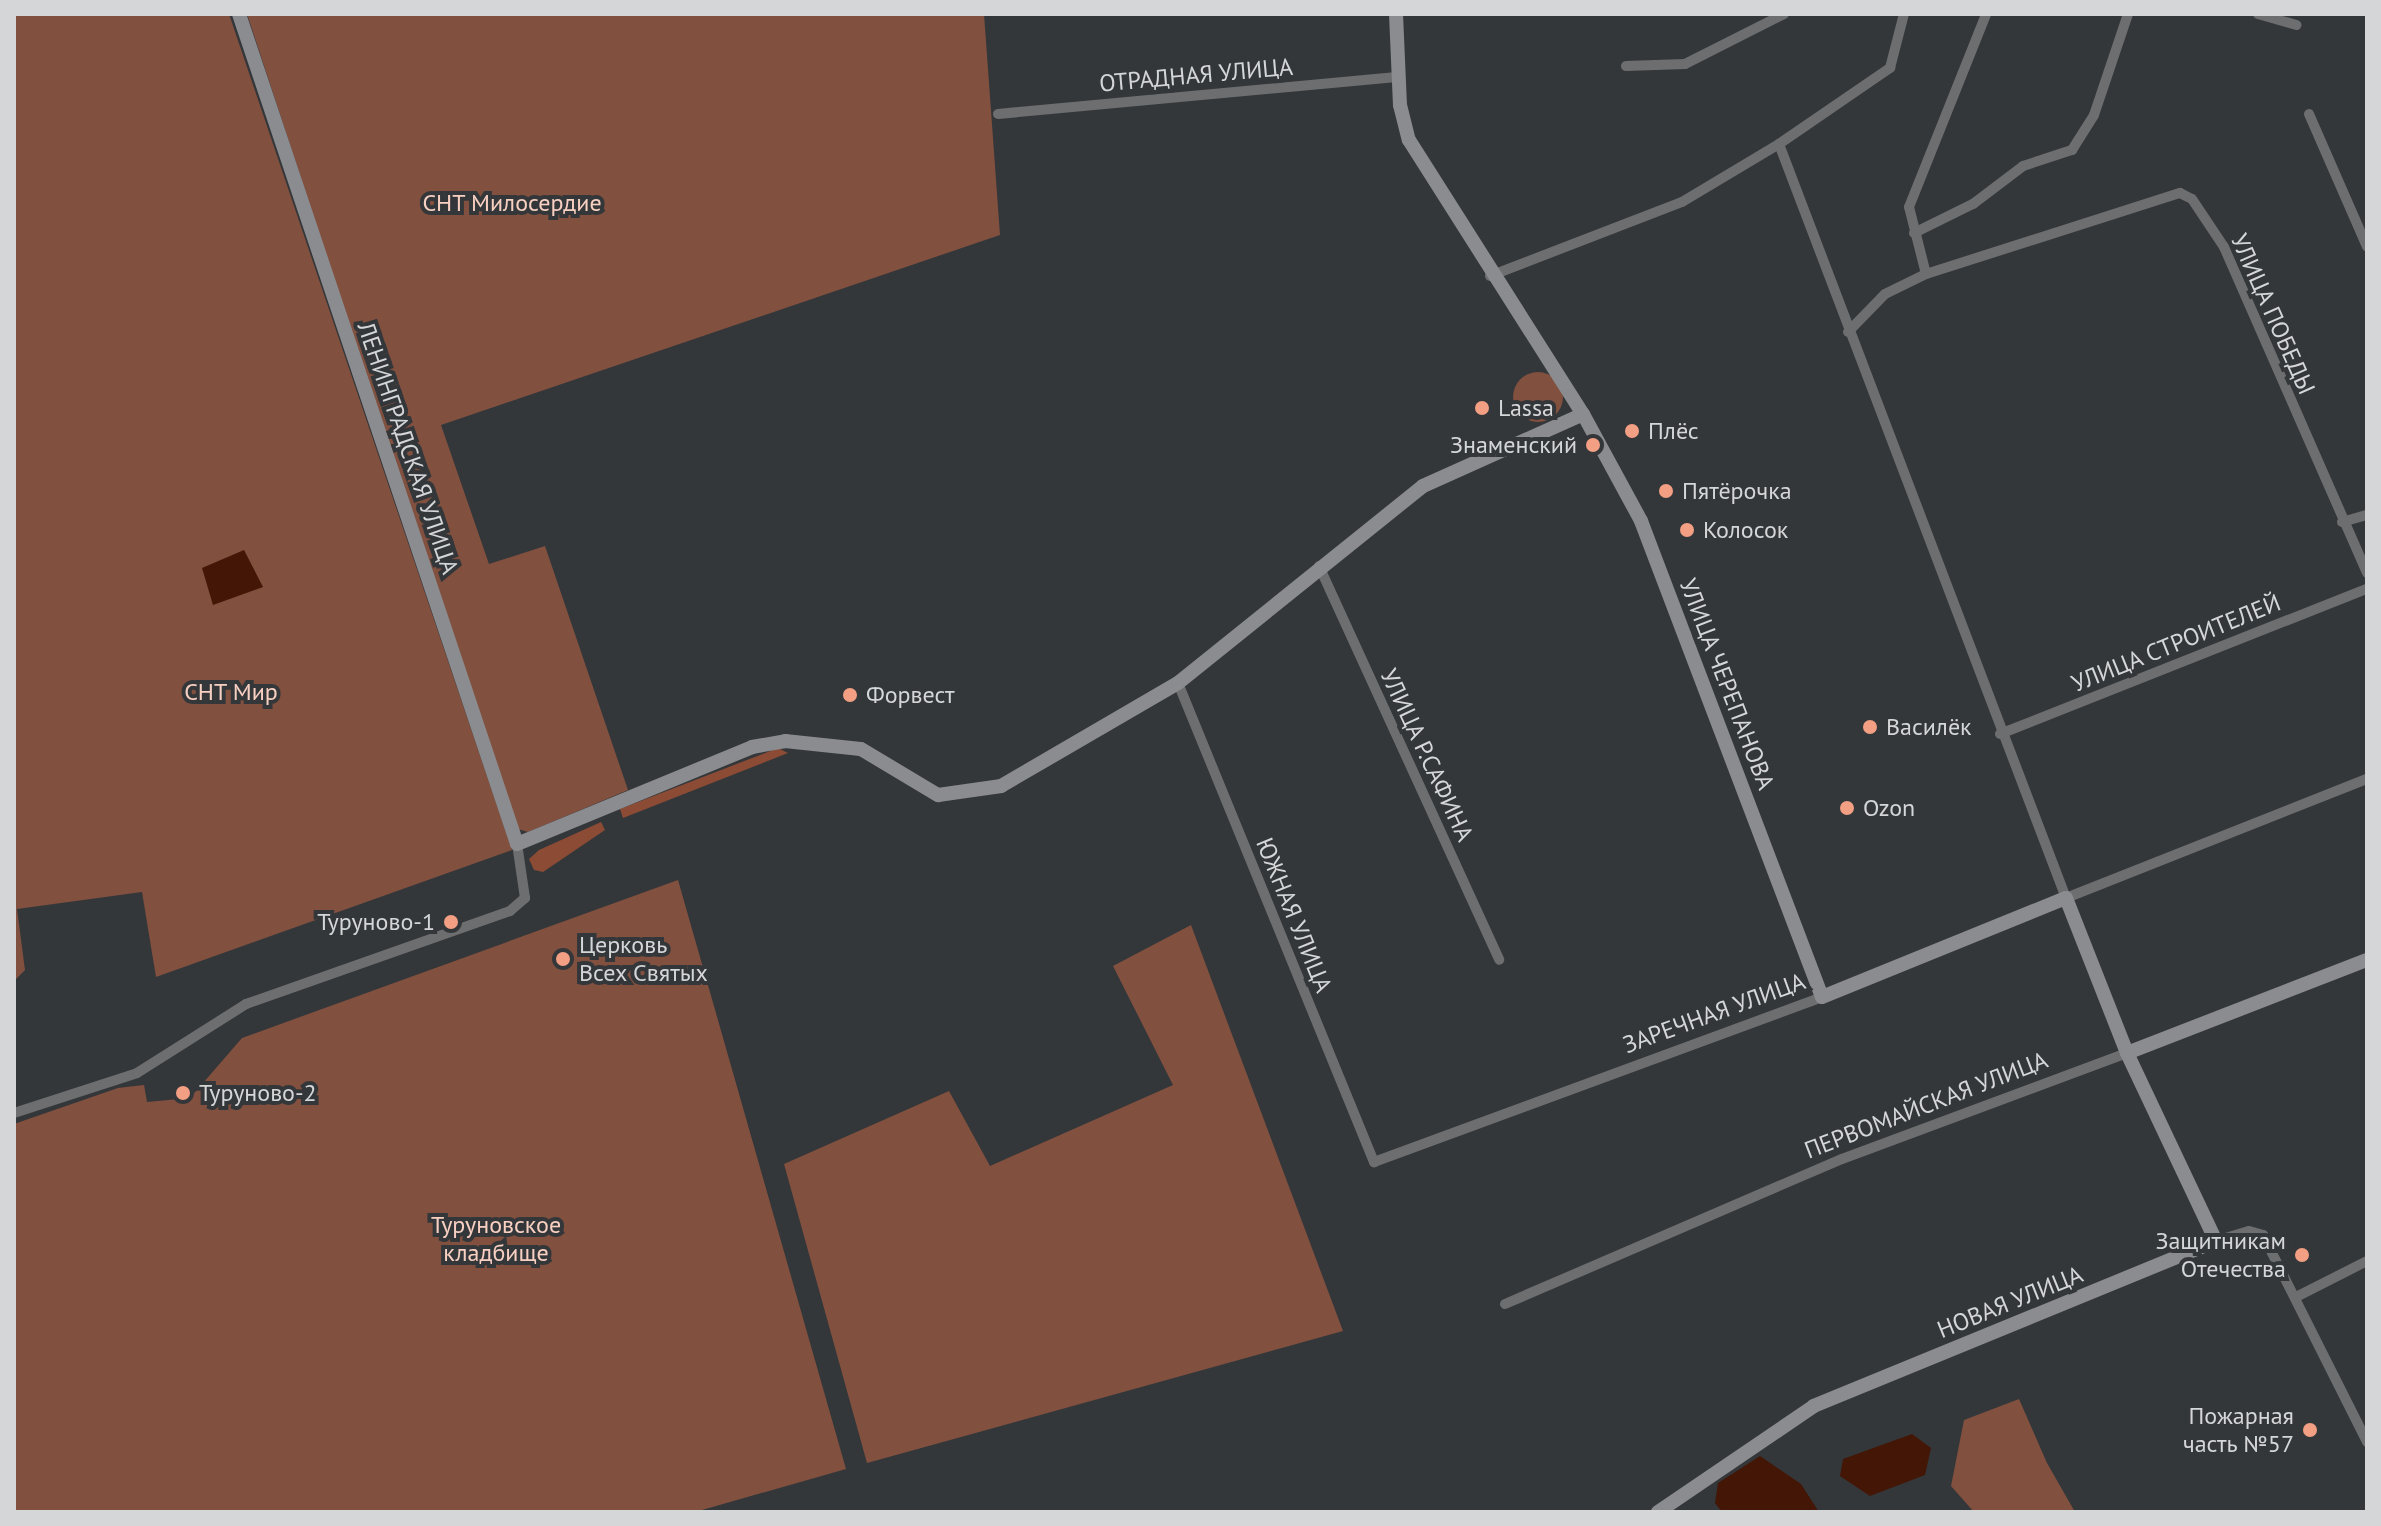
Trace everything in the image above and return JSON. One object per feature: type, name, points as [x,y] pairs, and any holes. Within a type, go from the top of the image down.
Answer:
[{"type":"street","name":"ЛЕНИНГРАДСКАЯ УЛИЦА","points":[[14,1113],[137,1073],[246,1004],[469,928],[525,898],[517,844],[239,14]]},
{"type":"street","name":"УЛИЦА ЧЕРЕПАНОВА","points":[[1396,14],[1399,77],[1409,140],[1490,276],[1583,414],[1641,521],[1822,997]]},
{"type":"street","points":[[1626,66],[1685,64],[1784,14]]},
{"type":"street","points":[[1490,276],[1682,202],[1779,144],[1890,68],[1904,14]]},
{"type":"street","points":[[1926,274],[1909,207],[1986,14]]},
{"type":"street","points":[[1914,233],[1973,204],[2023,166],[2072,150],[2094,115],[2128,14]]},
{"type":"street","points":[[2258,14],[2296,25]]},
{"type":"street","name":"ОТРАДНАЯ УЛИЦА","points":[[998,114],[1399,77]]},
{"type":"street","points":[[2309,114],[2367,247]]},
{"type":"street","points":[[1779,144],[2000,734],[2127,1053],[2216,1241]]},
{"type":"street","name":"УЛИЦА ПОБЕДЫ","points":[[1848,332],[1885,294],[1926,274],[2171,192],[2192,199],[2224,247],[2342,522],[2367,573]]},
{"type":"street","points":[[517,844],[752,747],[785,741],[838,742],[938,795],[971,795],[1082,744],[1178,683],[1319,566],[1456,467],[1583,414]]},
{"type":"street","points":[[2342,522],[2367,515]]},
{"type":"street","name":"УЛИЦА Р.САФИНА","points":[[1319,566],[1499,960]]},
{"type":"street","name":"УЛИЦА СТРОИТЕЛЕЙ","points":[[2000,734],[2367,589]]},
{"type":"street","name":"ЮЖНАЯ УЛИЦА","points":[[1178,683],[1374,1162]]},
{"type":"street","name":"ЗАРЕЧНАЯ УЛИЦА","points":[[1374,1162],[1822,997],[2367,779]]},
{"type":"street","name":"ПЕРВОМАЙСКАЯ УЛИЦА","points":[[1505,1304],[1842,1159],[2367,960]]},
{"type":"street","name":"НОВАЯ УЛИЦА","points":[[1658,1512],[1814,1406],[2216,1241],[2249,1231],[2263,1235],[2298,1296]]},
{"type":"street","points":[[2367,1261],[2298,1296],[2367,1442]]},
{"type":"green space","name":"СНТ Мир","points":[[14,14],[229,14],[512,850],[156,977],[142,892],[17,909],[25,970],[14,981]]},
{"type":"green space","name":"СНТ Милосердие","points":[[247,14],[984,14],[1000,235],[441,425],[489,564],[545,546],[628,790],[528,832],[515,828]]},
{"type":"green space","points":[[1538,372],[1555,380],[1563,397],[1555,414],[1538,422],[1521,414],[1513,397],[1521,380]]},
{"type":"green space","name":"Туруновское кладбище","points":[[678,880],[846,1469],[695,1512],[14,1512],[14,1124],[118,1088],[144,1085],[147,1102],[190,1098],[242,1038]]},
{"type":"green space","points":[[1191,925],[1343,1331],[867,1463],[784,1164],[949,1091],[990,1166],[1173,1085],[1113,966]]},
{"type":"green space","points":[[2019,1399],[2047,1463],[2075,1512],[1974,1512],[1951,1486],[1964,1420]]},
{"type":"shaded area","points":[[244,550],[263,587],[213,605],[202,568]]},
{"type":"shaded area","points":[[778,748],[788,753],[623,818],[620,809]]},
{"type":"shaded area","points":[[601,822],[605,830],[543,872],[534,870],[529,859],[539,850]]},
{"type":"shaded area","points":[[1912,1434],[1931,1448],[1925,1475],[1870,1496],[1840,1476],[1843,1459]]},
{"type":"shaded area","points":[[1760,1456],[1801,1484],[1819,1512],[1722,1512],[1715,1503],[1718,1483]]},
{"type":"place","name":"Lassa","points":[[1482,408]]},
{"type":"place","name":"Плёс","points":[[1632,431]]},
{"type":"place","name":"Знаменский","points":[[1593,445]]},
{"type":"place","name":"Пятёрочка","points":[[1666,491]]},
{"type":"place","name":"Колосок","points":[[1687,530]]},
{"type":"place","name":"Форвест","points":[[850,695]]},
{"type":"place","name":"Василёк","points":[[1870,727]]},
{"type":"place","name":"Ozon","points":[[1847,808]]},
{"type":"place","name":"Туруново-1","points":[[451,922]]},
{"type":"place","name":"Церковь Всех Святых","points":[[563,959]]},
{"type":"place","name":"Туруново-2","points":[[183,1093]]},
{"type":"place","name":"Защитникам Отечества","points":[[2302,1255]]},
{"type":"place","name":"Пожарная часть №57","points":[[2310,1430]]}]
